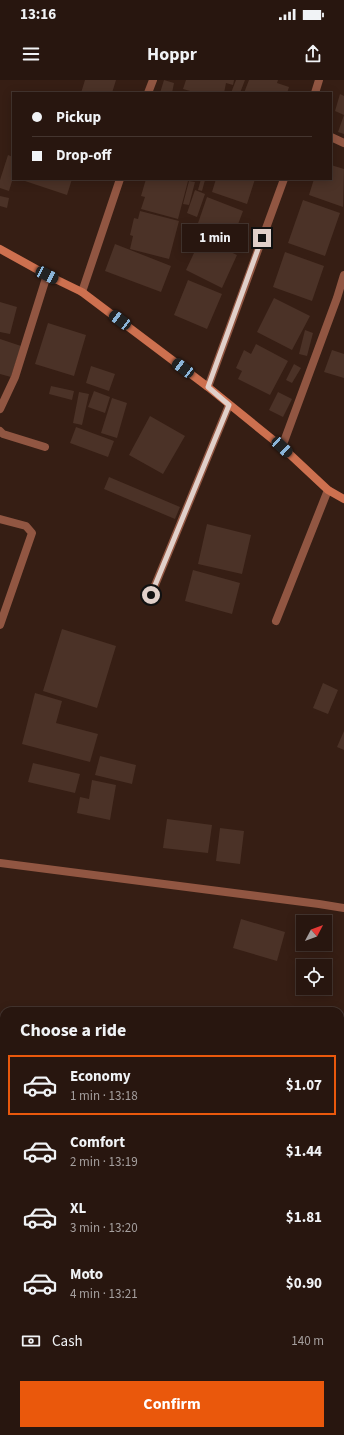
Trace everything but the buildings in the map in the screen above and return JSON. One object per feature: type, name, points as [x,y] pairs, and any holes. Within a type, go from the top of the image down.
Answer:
[{"type":"street","points":[[148,92],[153,80]]},
{"type":"street","points":[[315,92],[319,80]]},
{"type":"street","points":[[332,137],[344,143]]},
{"type":"street","points":[[82,292],[120,180]]},
{"type":"street","points":[[208,387],[284,180]]},
{"type":"street","points":[[0,249],[82,292],[208,387],[282,447],[328,490],[344,499]]},
{"type":"street","points":[[0,410],[15,377],[47,275]]},
{"type":"street","points":[[282,447],[337,298],[344,275]]},
{"type":"street","points":[[151,595],[229,405]]},
{"type":"street","points":[[0,431],[3,434],[45,447]]},
{"type":"street","points":[[276,622],[328,490]]},
{"type":"street","points":[[0,519],[26,526],[32,533],[0,625]]},
{"type":"street","points":[[0,863],[344,908]]},
{"type":"route","points":[[151,595],[229,405],[208,387],[262,238]]}]
